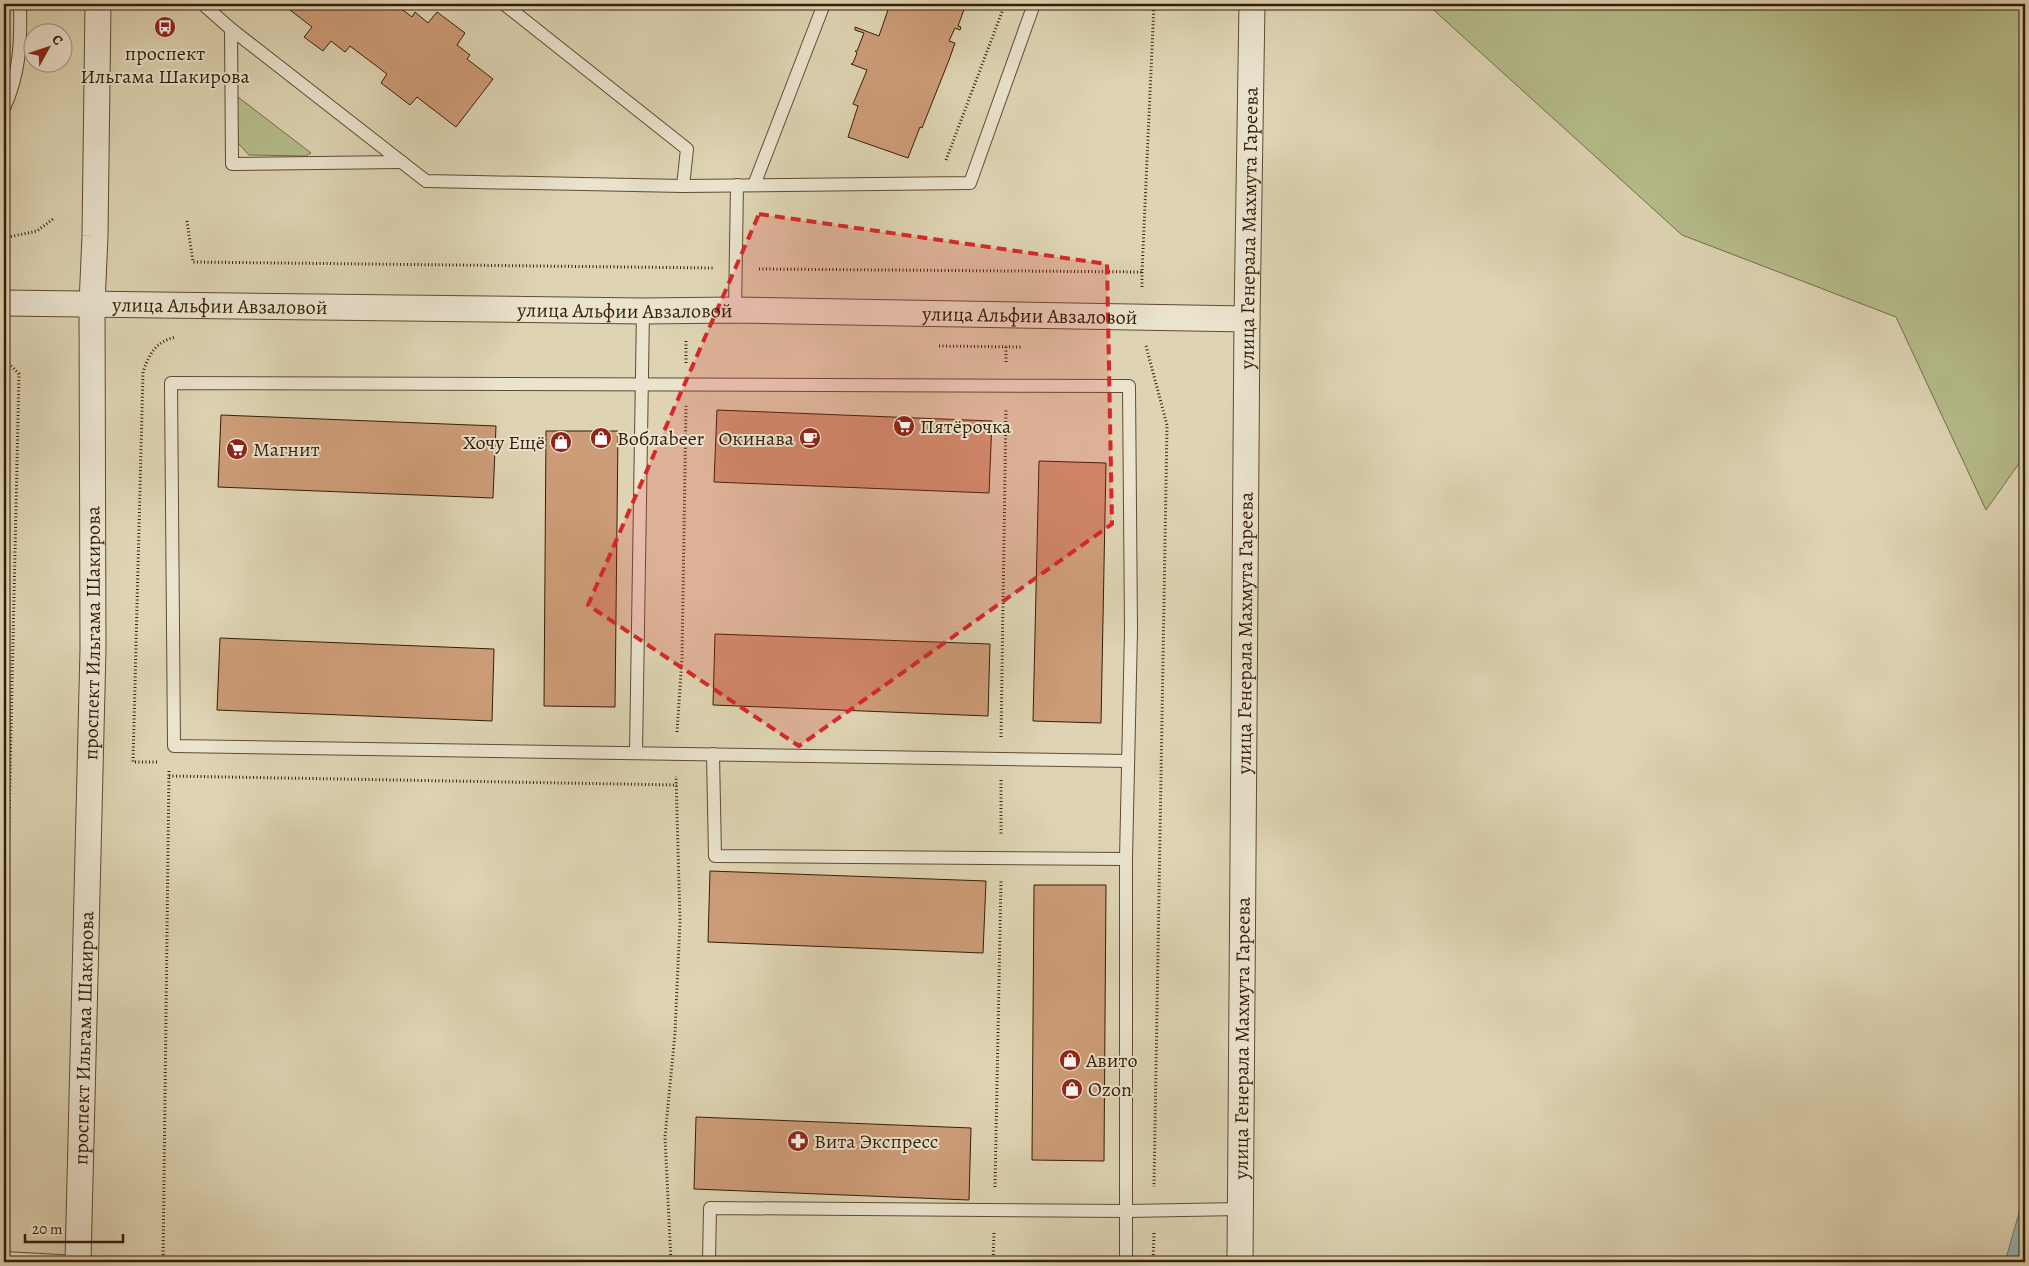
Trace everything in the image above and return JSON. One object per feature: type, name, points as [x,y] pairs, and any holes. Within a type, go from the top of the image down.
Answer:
[{"type":"street","name":"проспект Ильгама Шакирова","points":[[78,1262],[93,649],[92,304],[95,236],[98,4]]},
{"type":"street","name":"улица Генерала Махмута Гареева","points":[[1240,1262],[1247,319],[1252,4]]},
{"type":"street","name":"улица Альфии Авзаловой","points":[[4,302],[643,311],[735,310],[1247,319]]},
{"type":"lane","points":[[4,108],[16,75],[20,31],[20,4]]},
{"type":"lane","points":[[206,4],[204,6],[231,28],[426,181],[683,186],[970,183],[1034,4]]},
{"type":"lane","points":[[504,4],[687,148],[683,186]]},
{"type":"lane","points":[[754,185],[824,4]]},
{"type":"lane","points":[[231,28],[232,164],[402,162]]},
{"type":"lane","points":[[735,310],[737,185]]},
{"type":"lane","points":[[636,753],[643,311]]},
{"type":"lane","points":[[1126,1262],[1126,859],[1131,630],[1129,386],[171,383],[174,746],[1128,761]]},
{"type":"lane","points":[[713,754],[715,856],[1126,859]]},
{"type":"lane","points":[[709,1262],[710,1208],[1126,1211],[1240,1209]]},
{"type":"lane","points":[[4,1258],[78,1262]]},
{"type":"path","points":[[943,168],[1005,4]]},
{"type":"path","points":[[4,238],[37,231],[53,219]]},
{"type":"path","points":[[160,762],[132,762],[144,372],[148,357],[164,339],[179,336]]},
{"type":"path","points":[[671,1262],[666,1136],[675,1033],[680,921],[675,753],[682,658],[686,340]]},
{"type":"path","points":[[4,358],[19,374],[4,1042]]},
{"type":"path","points":[[1150,362],[1167,425],[1153,1262]]},
{"type":"path","points":[[994,1209],[1001,857],[1006,386]]},
{"type":"path","points":[[164,1262],[169,762]]},
{"type":"path","points":[[169,776],[677,785]]},
{"type":"highlighted area","points":[[759,214],[1107,264],[1112,524],[799,746],[588,605]]},
{"type":"green space","points":[[1427,4],[2025,4],[2025,455],[1986,510],[1896,317],[1682,235]]},
{"type":"green space","points":[[238,97],[311,153],[306,156],[249,155],[238,143]]},
{"type":"water","points":[[2025,1192],[2025,1262],[2005,1262]]},
{"type":"building","points":[[286,4],[395,4],[412,17],[415,12],[428,23],[437,12],[465,33],[457,45],[470,55],[467,59],[493,79],[456,127],[417,97],[410,105],[381,83],[387,74],[350,46],[345,52],[331,41],[323,51],[304,37],[312,27],[285,6]]},
{"type":"building","points":[[890,4],[966,4],[958,26],[961,27],[960,30],[955,28],[949,41],[955,43],[949,60],[908,158],[848,137],[858,106],[853,104],[867,70],[851,64],[864,33],[855,30],[855,27],[879,36]]},
{"type":"building","points":[[717,410],[992,421],[989,493],[714,482]]},
{"type":"building","points":[[221,415],[496,426],[493,498],[218,487]]},
{"type":"building","points":[[546,431],[618,431],[615,707],[544,706]]},
{"type":"building","points":[[1039,461],[1106,463],[1101,723],[1033,721]]},
{"type":"building","points":[[715,634],[990,644],[988,716],[713,705]]},
{"type":"building","points":[[220,638],[494,649],[492,721],[217,710]]},
{"type":"building","points":[[710,871],[986,881],[983,953],[708,942]]},
{"type":"building","points":[[1034,885],[1106,885],[1104,1161],[1032,1160]]},
{"type":"building","points":[[696,1117],[971,1128],[969,1200],[694,1189]]},
{"type":"place","name":"проспект Ильгама Шакирова","points":[[165,27]]},
{"type":"place","name":"Пятёрочка","points":[[904,426]]},
{"type":"place","name":"Воблаbeer","points":[[601,438]]},
{"type":"place","name":"Окинава","points":[[810,438]]},
{"type":"place","name":"Хочу Ещё","points":[[561,442]]},
{"type":"place","name":"Магнит","points":[[237,449]]},
{"type":"place","name":"Авито","points":[[1070,1060]]},
{"type":"place","name":"Ozon","points":[[1072,1089]]},
{"type":"place","name":"Вита Экспресс","points":[[798,1141]]}]
